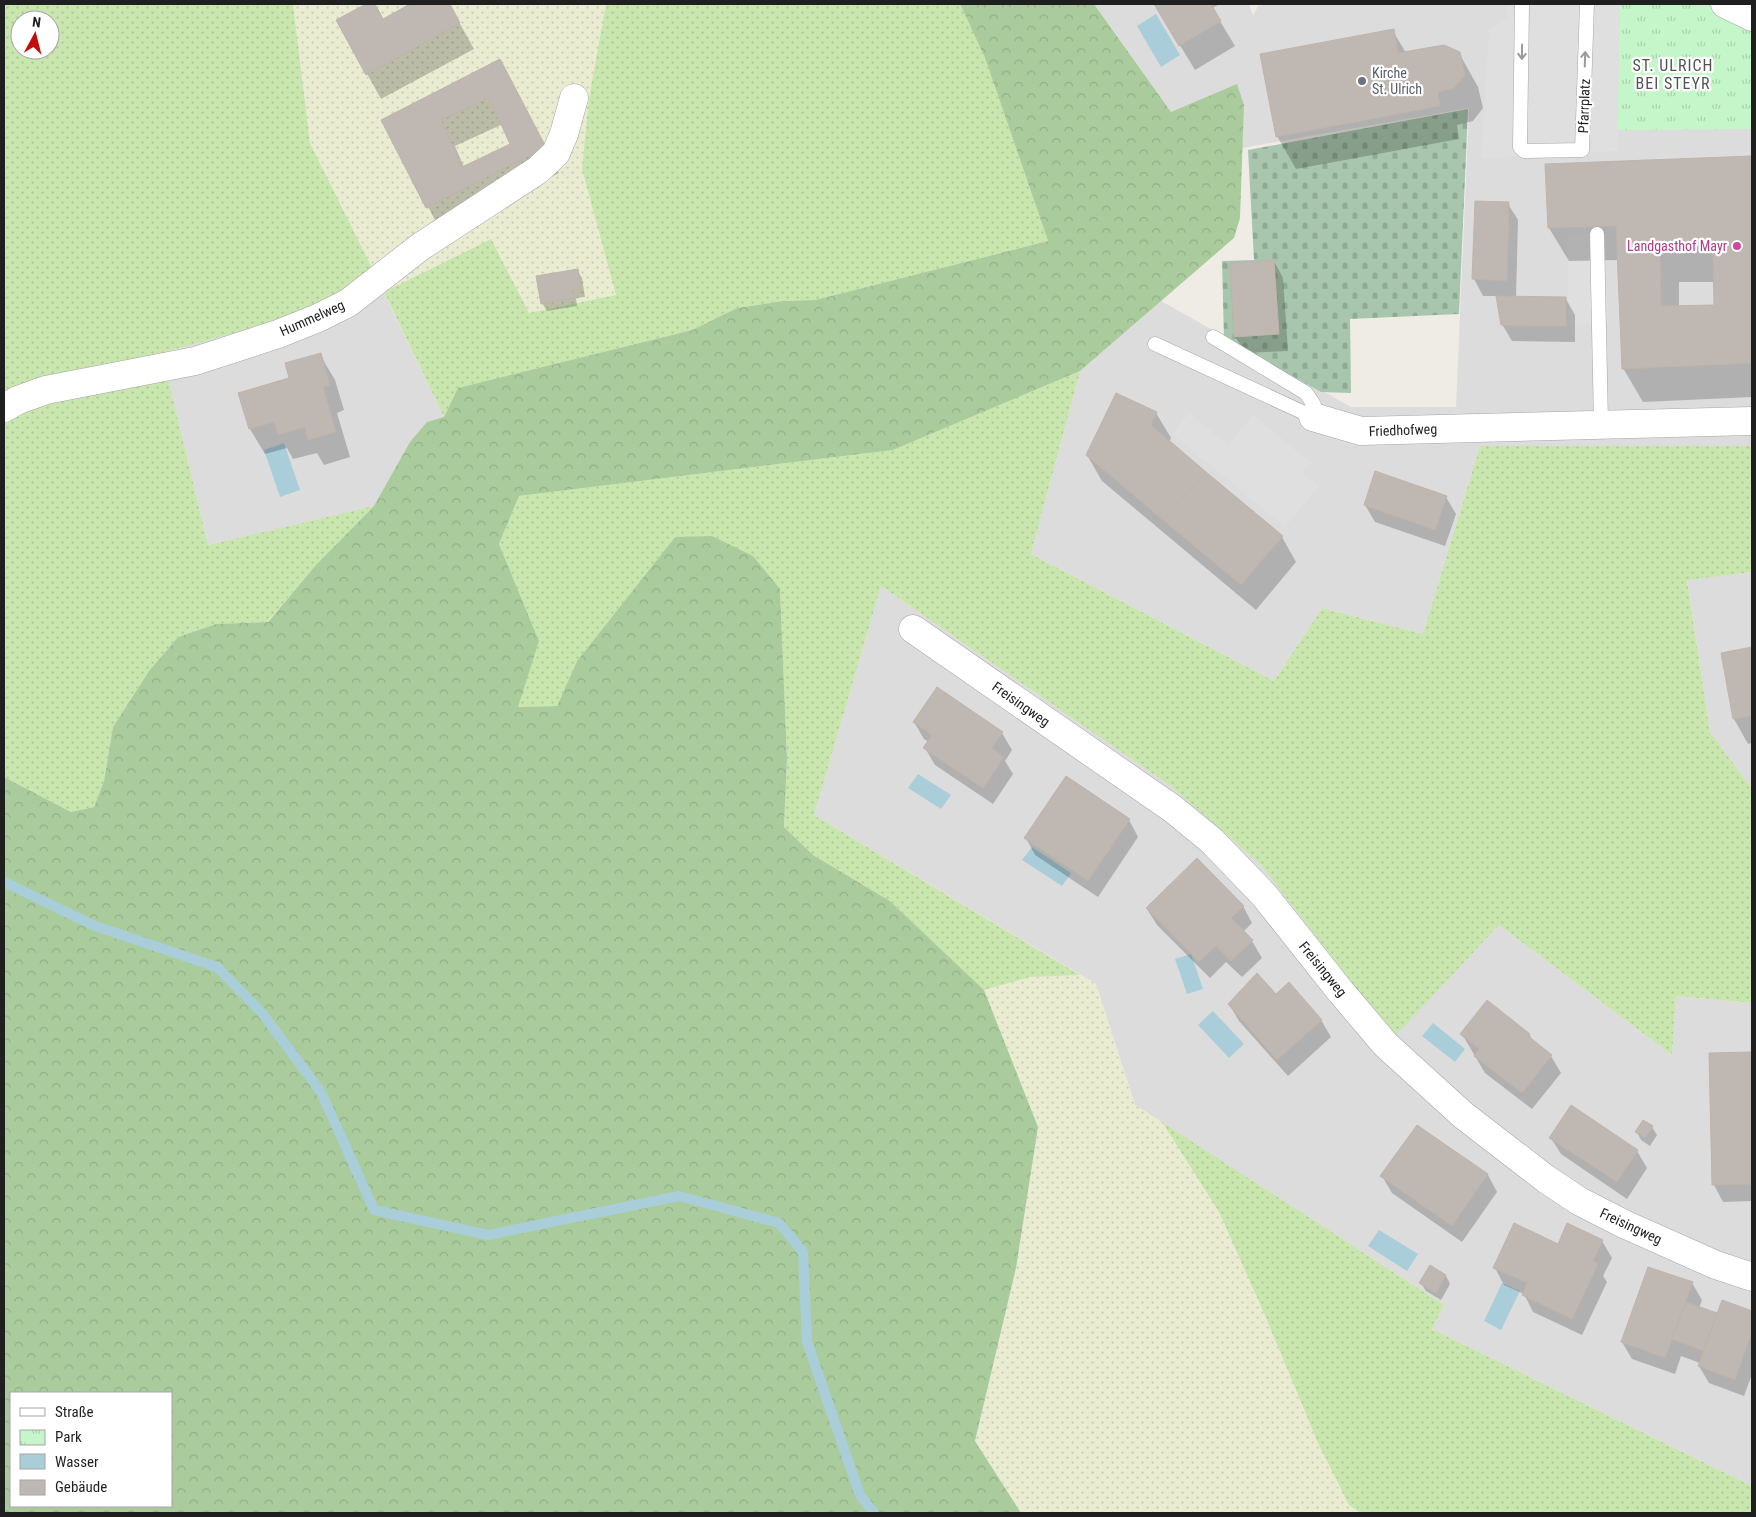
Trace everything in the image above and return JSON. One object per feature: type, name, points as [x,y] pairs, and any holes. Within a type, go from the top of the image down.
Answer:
[{"type":"street","points":[[1726,4],[1752,17]]},
{"type":"street","name":"Hummelweg","points":[[4,408],[18,400],[46,390],[195,360],[286,331],[348,303],[420,247],[538,170],[556,152],[564,134],[574,98]]},
{"type":"street","name":"Friedhofweg","points":[[1313,417],[1361,431],[1601,423],[1752,421]]},
{"type":"street","name":"Freisingweg","points":[[913,629],[1174,809],[1212,840],[1264,895],[1386,1045],[1464,1115],[1531,1167],[1579,1201],[1624,1224],[1716,1265],[1752,1276]]},
{"type":"lane","name":"Pfarrplatz","points":[[1522,4],[1520,147],[1524,151],[1582,150],[1587,4]]},
{"type":"lane","points":[[1597,234],[1601,423]]},
{"type":"lane","points":[[1155,344],[1313,417],[1314,405],[1306,393],[1213,338]]},
{"type":"shaded area","points":[[1094,4],[1249,4],[1253,16],[1258,6],[1271,4],[1752,4],[1752,446],[1480,446],[1423,634],[1322,608],[1274,681],[1031,554],[1080,371],[1161,301],[1351,407],[1456,407],[1469,108],[1242,148],[1244,105],[1171,112]]},
{"type":"shaded area","points":[[1507,4],[1620,4],[1617,151],[1481,158],[1489,30],[1507,17]]},
{"type":"shaded area","points":[[1605,232],[1608,324],[1569,325],[1567,233]]},
{"type":"shaded area","points":[[372,268],[444,417],[407,499],[208,545],[162,353],[173,351]]},
{"type":"shaded area","points":[[1189,413],[1228,445],[1253,415],[1311,463],[1303,473],[1319,486],[1285,527],[1172,434]]},
{"type":"shaded area","points":[[1752,572],[1752,789],[1710,732],[1687,579]]},
{"type":"shaded area","points":[[881,586],[1172,787],[1261,865],[1372,1009],[1396,1034],[1499,925],[1672,1055],[1676,996],[1752,1003],[1752,1486],[1432,1329],[1444,1305],[1135,1105],[1096,984],[814,815]]},
{"type":"green space","points":[[4,4],[293,4],[310,143],[372,268],[331,299],[304,313],[162,353],[208,545],[374,506],[315,566],[267,622],[216,624],[178,637],[149,671],[113,727],[104,781],[94,807],[71,812],[4,777]]},
{"type":"green space","points":[[293,4],[606,4],[589,98],[582,169],[617,295],[529,313],[491,239],[384,292],[310,143]]},
{"type":"green space","points":[[606,4],[960,4],[985,58],[1048,241],[815,300],[783,301],[737,308],[692,330],[458,388],[444,417],[384,292],[491,239],[529,313],[616,295],[582,169],[589,98]]},
{"type":"green space","points":[[960,4],[1094,4],[1171,112],[1237,84],[1244,105],[1240,218],[1234,238],[1080,371],[893,450],[519,496],[499,544],[539,641],[518,707],[557,706],[577,661],[675,537],[712,536],[753,556],[780,589],[787,759],[784,827],[813,855],[890,901],[984,990],[1038,1127],[1016,1268],[975,1441],[1021,1513],[4,1513],[4,777],[71,812],[94,807],[104,781],[113,727],[149,671],[178,637],[216,624],[268,622],[315,566],[374,506],[410,442],[427,422],[444,417],[458,388],[692,330],[737,308],[783,301],[815,300],[1048,241],[985,58]]},
{"type":"green space","points":[[1620,4],[1705,4],[1752,26],[1752,129],[1617,130]]},
{"type":"green space","points":[[1468,109],[1459,314],[1350,319],[1351,393],[1321,392],[1224,338],[1222,261],[1254,260],[1248,150]]},
{"type":"green space","points":[[1080,371],[1031,554],[1274,681],[1322,608],[1423,634],[1480,446],[1752,446],[1752,572],[1687,580],[1710,732],[1752,789],[1752,1003],[1676,996],[1672,1055],[1499,925],[1396,1035],[1372,1009],[1261,865],[1172,787],[881,586],[814,815],[1080,975],[1030,977],[984,990],[890,901],[813,855],[784,827],[787,759],[780,589],[675,537],[577,661],[557,706],[517,707],[539,641],[499,544],[519,496],[893,450]]},
{"type":"green space","points":[[1080,975],[1096,984],[1135,1105],[1162,1122],[1219,1212],[1264,1313],[1318,1443],[1349,1505],[1360,1513],[1021,1513],[975,1441],[1016,1268],[1038,1127],[984,990],[1030,977]]},
{"type":"green space","points":[[1162,1122],[1444,1305],[1432,1329],[1752,1486],[1752,1513],[1360,1513],[1349,1505],[1318,1443],[1264,1313],[1219,1212]]},
{"type":"water","points":[[1156,14],[1180,55],[1161,67],[1137,26]]},
{"type":"water","points":[[284,443],[300,490],[280,497],[264,450]]},
{"type":"water","points":[[918,774],[951,795],[941,809],[908,788]]},
{"type":"water","points":[[1032,847],[1071,873],[1062,886],[1022,860]]},
{"type":"water","points":[[1191,954],[1203,989],[1187,994],[1175,959]]},
{"type":"water","points":[[1213,1011],[1244,1044],[1229,1058],[1198,1025]]},
{"type":"water","points":[[1433,1023],[1465,1049],[1455,1062],[1422,1036]]},
{"type":"water","points":[[1379,1230],[1418,1254],[1407,1271],[1368,1246]]},
{"type":"water","points":[[1502,1283],[1520,1291],[1501,1330],[1484,1321]]},
{"type":"building","points":[[366,4],[375,4],[383,19],[410,4],[450,4],[460,23],[366,75],[336,20]]},
{"type":"building","points":[[1154,4],[1211,4],[1221,21],[1179,46]]},
{"type":"building","name":"Kirche St. Ulrich","points":[[1394,29],[1398,53],[1444,45],[1460,52],[1465,75],[1454,88],[1438,92],[1440,106],[1276,137],[1260,54]]},
{"type":"building","points":[[500,59],[546,147],[426,208],[381,120]],"holes":[[[489,98],[510,144],[462,167],[441,120]]]},
{"type":"building","points":[[1752,156],[1752,363],[1622,369],[1616,226],[1548,228],[1545,164]],"holes":[[[1660,249],[1713,249],[1714,305],[1661,306]]]},
{"type":"building","points":[[1475,201],[1509,202],[1507,281],[1472,279]]},
{"type":"building","points":[[1274,260],[1279,334],[1234,337],[1230,263]]},
{"type":"building","points":[[578,269],[581,289],[572,290],[574,298],[541,304],[536,276]]},
{"type":"building","points":[[1496,296],[1566,297],[1566,326],[1501,325]]},
{"type":"building","points":[[321,353],[330,385],[323,387],[336,432],[308,440],[305,427],[278,435],[274,422],[249,429],[238,393],[289,378],[285,363]]},
{"type":"building","points":[[1116,393],[1157,412],[1151,425],[1206,472],[1163,520],[1086,455]]},
{"type":"building","points":[[1375,471],[1447,496],[1435,530],[1364,505]]},
{"type":"building","points":[[1206,472],[1283,536],[1241,585],[1163,520]]},
{"type":"building","points":[[1752,647],[1752,716],[1733,719],[1721,653]]},
{"type":"building","points":[[937,687],[1003,732],[992,748],[1004,757],[983,788],[923,748],[932,735],[913,722]]},
{"type":"building","points":[[1066,776],[1130,819],[1088,881],[1024,838]]},
{"type":"building","points":[[1197,858],[1244,906],[1231,918],[1253,940],[1231,961],[1216,946],[1199,962],[1146,908]]},
{"type":"building","points":[[1257,973],[1276,994],[1289,982],[1322,1020],[1277,1060],[1228,1004]]},
{"type":"building","points":[[1487,1000],[1530,1034],[1528,1036],[1552,1055],[1522,1093],[1474,1056],[1479,1049],[1460,1034]]},
{"type":"building","points":[[1752,1052],[1752,1184],[1712,1185],[1709,1053]]},
{"type":"building","points":[[1571,1105],[1638,1150],[1617,1182],[1549,1138]]},
{"type":"building","points":[[1643,1120],[1653,1126],[1645,1138],[1635,1132]]},
{"type":"building","points":[[1417,1125],[1488,1174],[1452,1226],[1380,1176]]},
{"type":"building","points":[[1514,1223],[1558,1244],[1567,1223],[1603,1240],[1593,1261],[1598,1264],[1572,1319],[1522,1295],[1527,1283],[1493,1268]]},
{"type":"building","points":[[1430,1265],[1446,1275],[1436,1293],[1419,1283]]},
{"type":"building","points":[[1648,1267],[1693,1282],[1665,1358],[1621,1342]]},
{"type":"building","points":[[1722,1300],[1752,1311],[1752,1332],[1735,1380],[1698,1366]]},
{"type":"building","points":[[1686,1302],[1717,1313],[1703,1351],[1672,1339]]},
{"type":"waterway","points":[[4,882],[95,926],[217,967],[262,1013],[321,1092],[374,1210],[488,1235],[679,1196],[779,1223],[803,1252],[807,1342],[860,1495],[874,1513]]},
{"type":"place","name":"Kirche St. Ulrich","points":[[1362,81]]},
{"type":"place","name":"Landgasthof Mayr","points":[[1737,246]]},
{"type":"district","name":"ST. ULRICH BEI STEYR","points":[[1673,74]]}]
